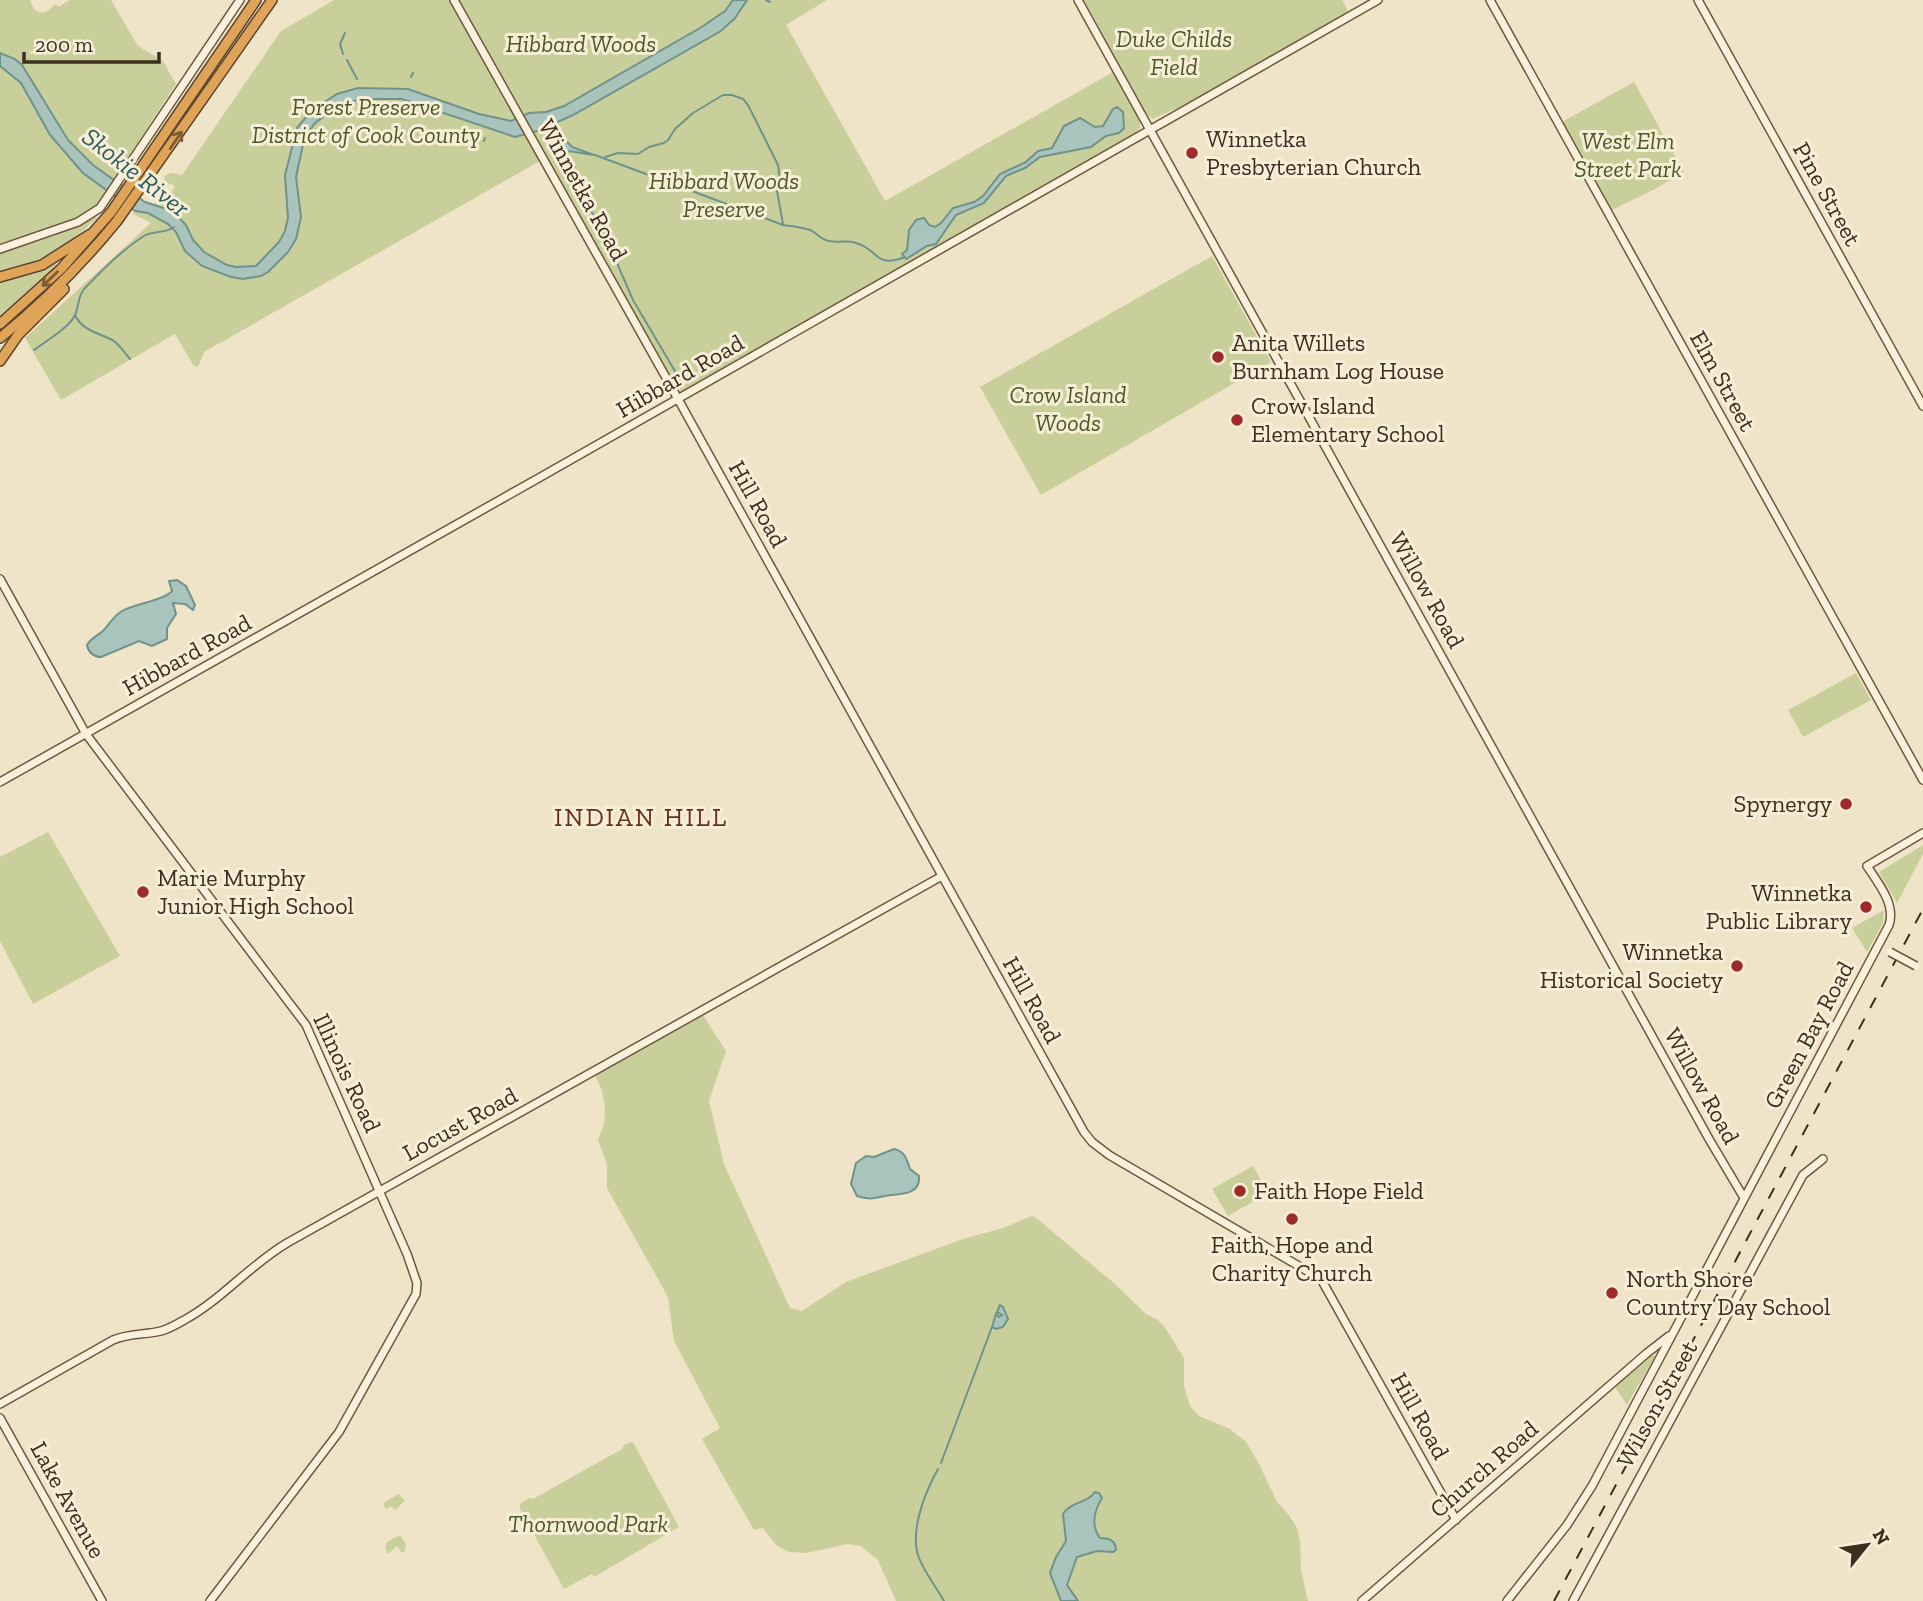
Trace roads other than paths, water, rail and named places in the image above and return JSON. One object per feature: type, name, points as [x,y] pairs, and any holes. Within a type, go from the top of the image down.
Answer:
[{"type":"highway","points":[[0,324],[44,285],[120,201],[257,0]]},
{"type":"highway","points":[[0,338],[45,300],[89,255],[129,207],[272,0]]},
{"type":"highway","points":[[0,277],[42,265],[96,230]]},
{"type":"highway","points":[[0,361],[18,335],[85,267],[89,255]]},
{"type":"street","points":[[0,249],[86,219],[100,208],[240,0]]},
{"type":"street","name":"Winnetka Road","points":[[454,0],[678,399]]},
{"type":"street","name":"Willow Road","points":[[1078,0],[1744,1198]]},
{"type":"street","name":"Hibbard Road","points":[[0,782],[1378,0]]},
{"type":"street","name":"Elm Street","points":[[1490,0],[1923,780]]},
{"type":"street","name":"Pine Street","points":[[1698,0],[1923,406]]},
{"type":"street","name":"Hill Road","points":[[678,399],[1088,1138],[1110,1155],[1321,1279],[1456,1520]]},
{"type":"street","name":"Illinois Road","points":[[0,579],[86,734],[298,1013],[310,1034],[417,1283],[415,1294],[339,1432],[209,1601]]},
{"type":"street","name":"Green Bay Road","points":[[1507,1601],[1567,1525],[1592,1486],[1879,946],[1891,921],[1891,910],[1867,866],[1923,833]]},
{"type":"street","name":"Locust Road","points":[[0,1404],[113,1340],[129,1334],[162,1331],[186,1319],[208,1305],[266,1256],[942,876]]},
{"type":"street","points":[[1879,946],[1919,968]]},
{"type":"street","name":"Wilson Street","points":[[1573,1601],[1803,1175],[1823,1158]]},
{"type":"street","name":"Church Road","points":[[1362,1601],[1672,1334]]},
{"type":"street","name":"Church Road","points":[[1631,1368],[1653,1352],[1663,1351]]},
{"type":"street","name":"Lake Avenue","points":[[0,1418],[102,1601]]},
{"type":"water","points":[[733,0],[747,0],[735,18],[721,31],[553,124],[554,127],[550,130],[548,128],[515,137],[402,99],[361,99],[335,108],[314,124],[304,140],[296,177],[301,217],[296,239],[288,252],[268,272],[243,279],[202,266],[185,251],[176,232],[168,224],[148,213],[135,211],[83,173],[50,135],[21,83],[0,66],[0,53],[22,65],[68,140],[93,165],[145,202],[173,211],[204,252],[227,265],[256,266],[279,242],[285,231],[288,218],[285,175],[297,128],[311,111],[337,94],[358,88],[408,89],[479,114],[511,121],[529,113],[546,112],[564,106],[700,28],[725,11]]},
{"type":"water","points":[[1117,107],[1123,112],[1124,128],[1119,133],[1106,136],[1091,147],[1040,157],[1025,168],[1006,176],[984,203],[956,215],[936,244],[927,246],[906,259],[902,254],[907,250],[909,230],[916,220],[924,218],[929,225],[935,227],[953,208],[974,202],[983,196],[1000,174],[1026,162],[1038,151],[1052,148],[1064,126],[1080,118],[1095,127],[1103,126]]},
{"type":"water","points":[[560,134],[572,147],[594,155],[569,151],[566,158],[575,167],[566,174],[563,174],[557,162],[563,153],[555,139]]},
{"type":"water","points":[[177,580],[186,586],[195,605],[193,610],[185,604],[173,603],[176,614],[167,628],[167,639],[152,646],[139,641],[101,657],[90,652],[87,645],[119,613],[168,594],[172,591],[169,581]]},
{"type":"water","points":[[894,1149],[903,1154],[910,1169],[919,1176],[917,1186],[911,1192],[901,1194],[870,1198],[857,1196],[851,1184],[856,1163],[866,1156],[874,1157]]},
{"type":"water","points":[[1000,1305],[1008,1319],[1003,1327],[996,1329],[992,1327],[996,1314],[999,1317],[1002,1315],[997,1312]]},
{"type":"water","points":[[1095,1492],[1102,1498],[1095,1513],[1095,1529],[1100,1538],[1113,1542],[1116,1550],[1097,1551],[1077,1557],[1067,1585],[1078,1601],[1061,1601],[1050,1573],[1066,1541],[1063,1514]]},
{"type":"waterway","points":[[766,0],[770,2]]},
{"type":"waterway","points":[[343,54],[340,44],[345,33]]},
{"type":"waterway","points":[[347,60],[357,79]]},
{"type":"waterway","points":[[411,77],[413,73]]},
{"type":"waterway","points":[[605,157],[618,153],[638,154],[649,147],[664,143],[693,113],[723,95],[743,99],[778,165],[780,180],[777,191],[783,224]]},
{"type":"waterway","points":[[323,128],[325,132]]},
{"type":"waterway","points":[[595,155],[783,225],[810,230],[826,240],[856,243],[888,261],[905,257]]},
{"type":"waterway","points":[[565,174],[600,224],[633,300],[682,383]]},
{"type":"waterway","name":"Skokie River","points":[[34,350],[72,320],[84,289],[114,259],[144,236],[174,227]]},
{"type":"waterway","points":[[75,315],[82,325],[114,341],[130,359]]},
{"type":"waterway","points":[[941,1463],[992,1327]]},
{"type":"waterway","points":[[938,1469],[920,1512],[916,1548],[921,1564],[944,1601]]},
{"type":"railway","points":[[1554,1601],[1923,909]]},
{"type":"place","name":"Winnetka Presbyterian Church","points":[[1192,153]]},
{"type":"place","name":"Anita Willets Burnham Log House","points":[[1218,357]]},
{"type":"place","name":"Crow Island Elementary School","points":[[1237,420]]},
{"type":"place","name":"Spynergy","points":[[1846,804]]},
{"type":"place","name":"Marie Murphy Junior High School","points":[[143,892]]},
{"type":"place","name":"Winnetka Public Library","points":[[1866,907]]},
{"type":"place","name":"Winnetka Historical Society","points":[[1737,966]]},
{"type":"place","name":"Faith Hope Field","points":[[1240,1191]]},
{"type":"place","name":"Faith, Hope and Charity Church","points":[[1292,1219]]},
{"type":"place","name":"North Shore Country Day School","points":[[1612,1293]]},
{"type":"district","name":"INDIAN HILL","points":[[641,817]]},
{"type":"park label","name":"Hibbard Woods","points":[[581,44]]},
{"type":"park label","name":"Duke Childs Field","points":[[1174,53]]},
{"type":"park label","name":"Forest Preserve District of Cook County","points":[[366,121]]},
{"type":"park label","name":"West Elm Street Park","points":[[1628,155]]},
{"type":"park label","name":"Hibbard Woods Preserve","points":[[724,195]]},
{"type":"park label","name":"Crow Island Woods","points":[[1068,409]]},
{"type":"park label","name":"Thornwood Park","points":[[588,1524]]}]
